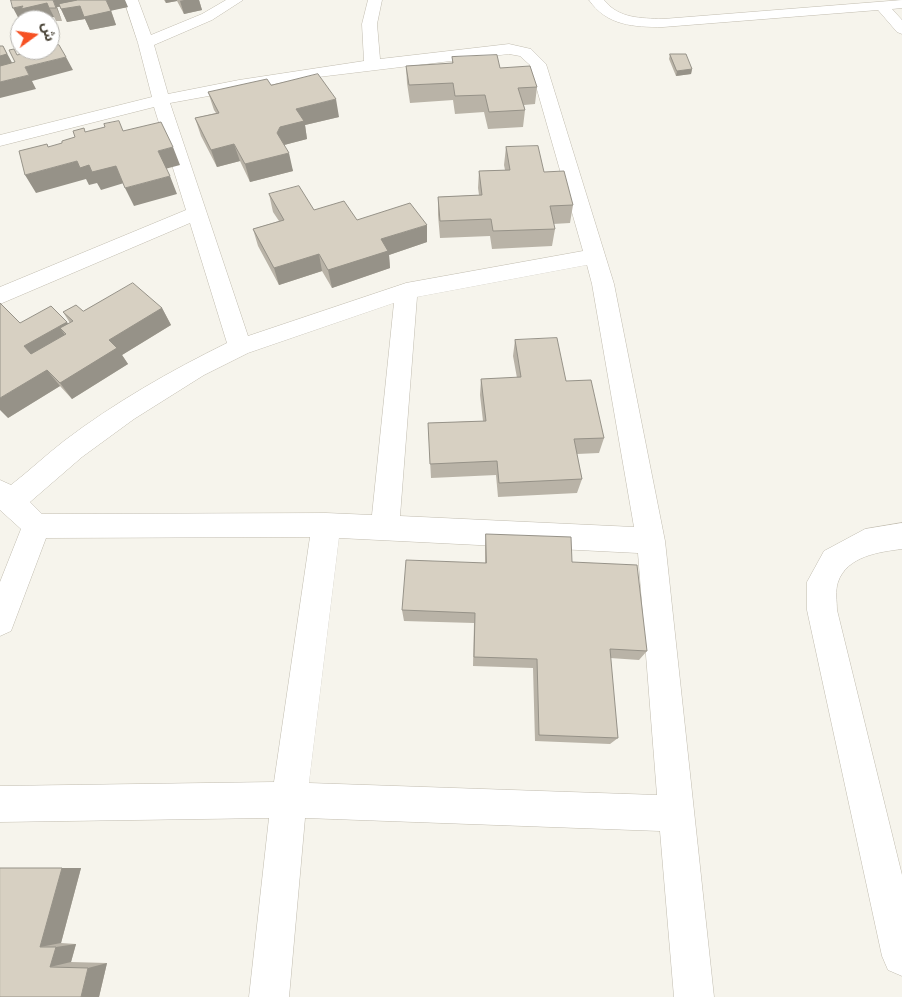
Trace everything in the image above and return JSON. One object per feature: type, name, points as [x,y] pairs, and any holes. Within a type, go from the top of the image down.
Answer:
[{"type":"street","points":[[131,0],[240,346]]},
{"type":"street","points":[[146,43],[207,17],[236,0]]},
{"type":"street","points":[[373,66],[368,33],[369,12],[374,0]]},
{"type":"street","points":[[596,0],[604,12],[609,14],[640,22],[663,23],[768,13],[902,4]]},
{"type":"street","points":[[755,0],[768,13]]},
{"type":"street","points":[[881,5],[902,29]]},
{"type":"street","points":[[0,141],[65,123],[162,100],[272,79],[510,49],[529,52],[538,64],[603,284],[651,541],[694,997]]},
{"type":"street","points":[[0,296],[197,213]]},
{"type":"street","points":[[594,256],[406,291],[240,346],[195,369],[125,412],[5,497],[36,526],[385,526],[651,541]]},
{"type":"street","points":[[385,526],[406,291]]},
{"type":"street","points":[[269,997],[289,800],[326,525]]},
{"type":"street","points":[[0,621],[36,526]]},
{"type":"street","points":[[902,536],[866,542],[834,560],[822,582],[822,610],[902,956]]},
{"type":"street","points":[[0,804],[289,800],[676,814]]},
{"type":"building","points":[[11,0],[53,0],[56,8],[49,8],[47,3],[21,9],[23,6],[13,8]]},
{"type":"building","points":[[78,0],[106,0],[111,11],[84,17],[80,6],[61,9],[59,4]]},
{"type":"building","points":[[0,46],[3,46],[7,54],[0,56]]},
{"type":"building","points":[[60,47],[66,57],[60,58]]},
{"type":"building","points":[[670,54],[686,54],[692,69],[677,71]]},
{"type":"building","points":[[497,55],[500,68],[530,66],[537,87],[518,88],[525,110],[489,112],[485,95],[455,96],[453,83],[409,85],[406,66],[453,63],[452,57]]},
{"type":"building","points":[[14,60],[54,60],[25,67],[29,75],[0,82],[0,66],[15,62]]},
{"type":"building","points":[[318,74],[336,99],[296,109],[304,121],[280,127],[277,133],[289,153],[245,164],[234,144],[211,150],[195,118],[219,113],[208,92],[267,79],[271,85]]},
{"type":"building","points":[[119,121],[123,131],[161,122],[173,147],[158,151],[170,176],[125,188],[116,166],[92,172],[89,165],[80,168],[77,161],[25,175],[19,151],[47,144],[48,147],[62,143],[62,141],[75,137],[73,131],[84,128],[85,132],[105,127],[104,124]]},
{"type":"building","points":[[538,146],[544,172],[564,171],[573,205],[550,206],[555,229],[493,231],[491,219],[440,221],[438,197],[482,195],[479,171],[510,170],[506,147]]},
{"type":"building","points":[[299,186],[314,210],[344,201],[357,220],[410,203],[427,225],[381,239],[388,251],[328,270],[319,254],[274,268],[253,229],[284,220],[269,194]]},
{"type":"building","points":[[133,283],[162,308],[109,340],[117,348],[60,383],[47,370],[0,398],[0,303],[20,323],[51,306],[67,322],[24,346],[31,354],[66,334],[60,328],[73,321],[63,312],[76,305],[83,311]]},
{"type":"building","points":[[557,338],[566,381],[591,380],[604,438],[574,439],[582,479],[499,483],[497,461],[430,464],[428,423],[486,421],[481,379],[521,377],[515,340]]},
{"type":"building","points":[[486,534],[571,537],[572,562],[637,565],[647,651],[610,649],[618,738],[539,735],[537,659],[474,657],[475,613],[402,610],[406,560],[486,563]]},
{"type":"building","points":[[0,868],[62,868],[40,947],[56,947],[50,967],[88,968],[81,997],[0,997]]}]
